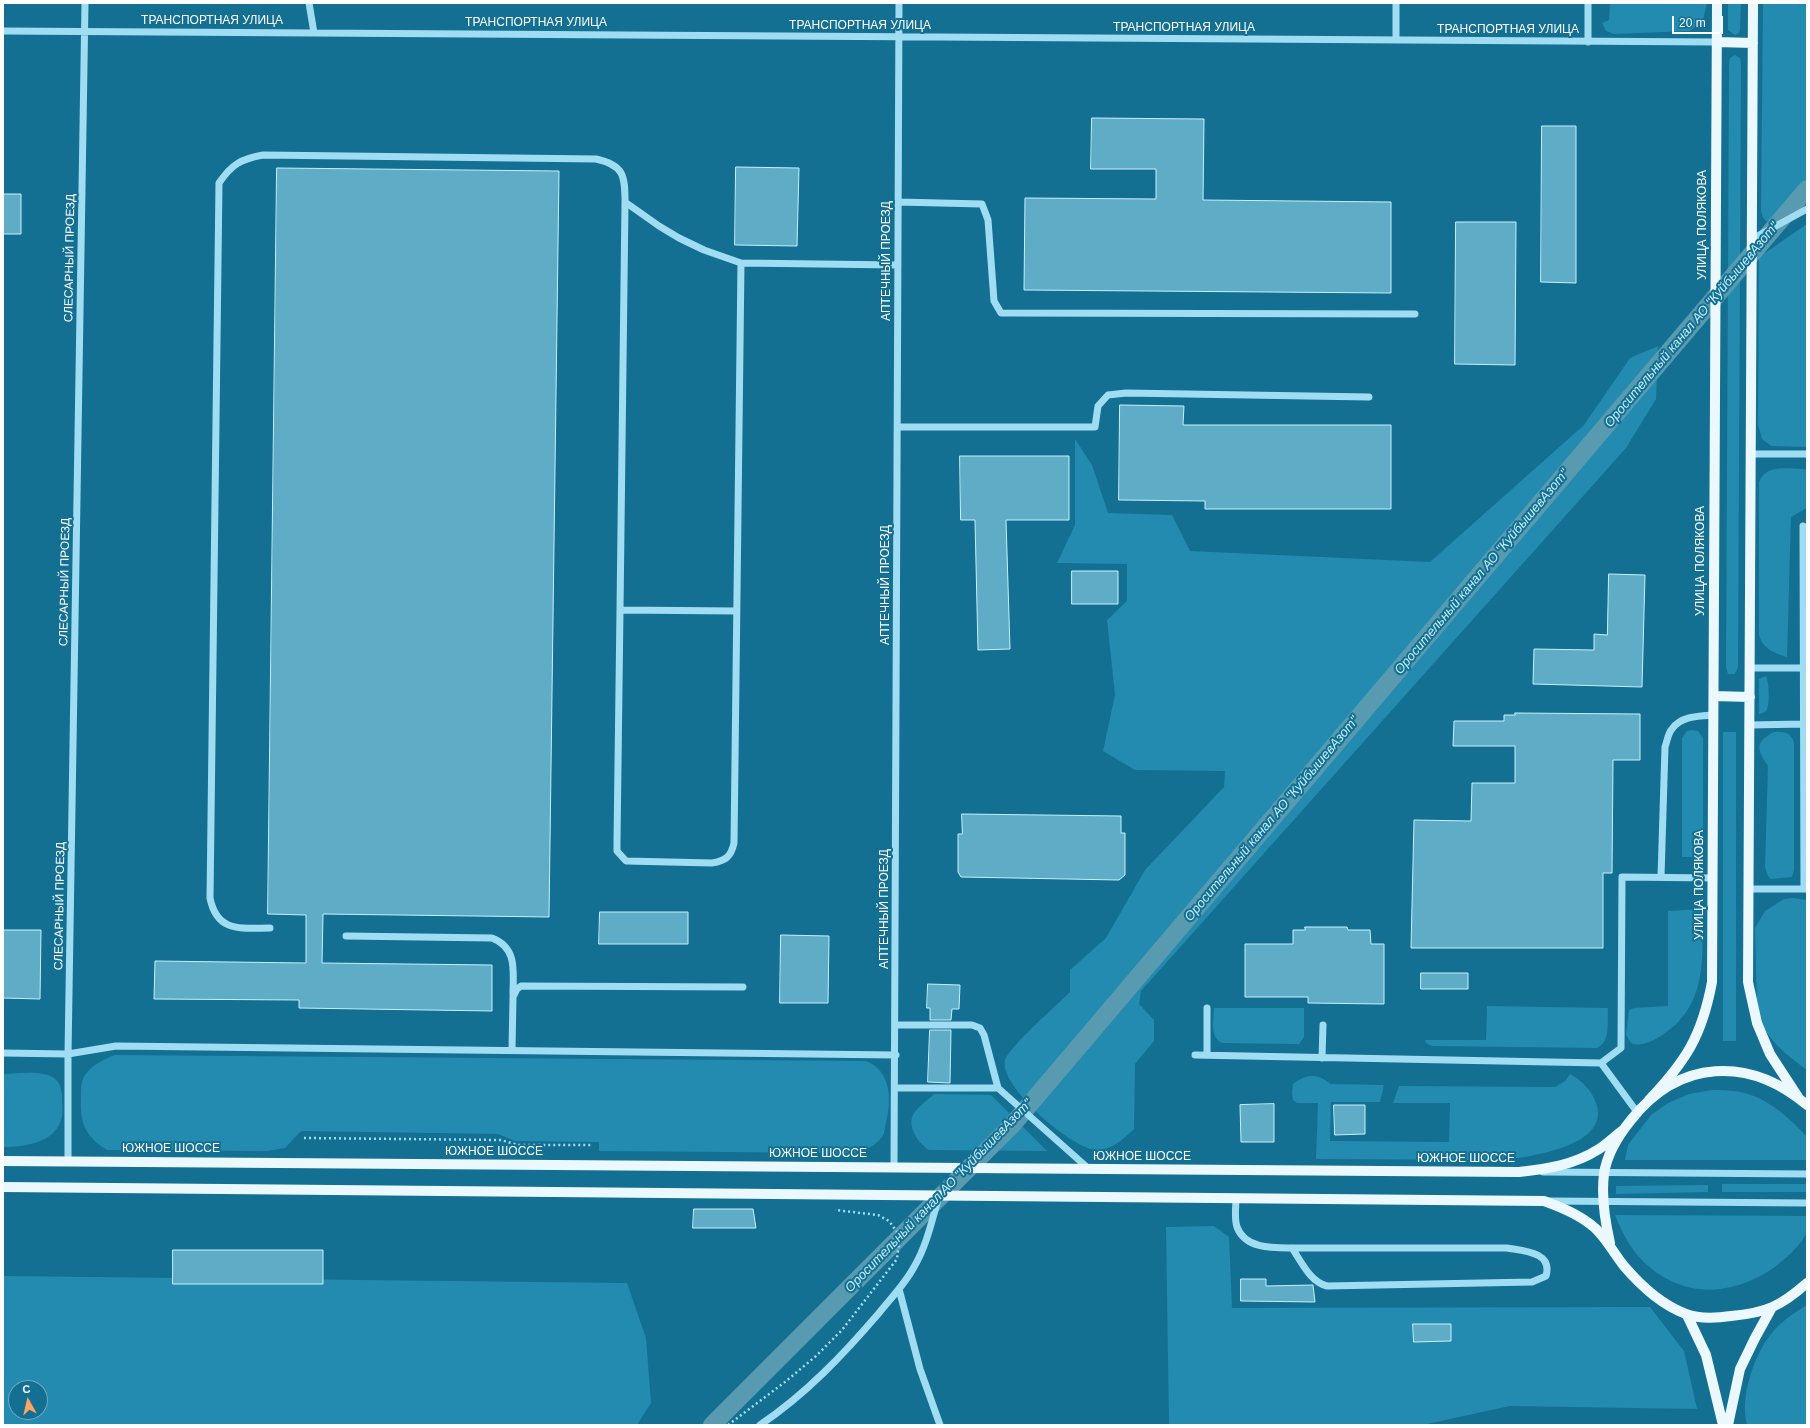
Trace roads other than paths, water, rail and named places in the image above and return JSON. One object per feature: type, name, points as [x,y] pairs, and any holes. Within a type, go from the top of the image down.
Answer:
[{"type":"main road","name":"УЛИЦА ПОЛЯКОВА","points":[[1649,1100],[1672,1075],[1686,1056],[1707,1010],[1712,982],[1717,3]]},
{"type":"main road","points":[[1753,3],[1748,982],[1757,1023],[1770,1054],[1798,1097]]},
{"type":"main road","points":[[1717,42],[1753,42]]},
{"type":"main road","points":[[1714,696],[1750,697]]},
{"type":"main road","name":"ЮЖНОЕ ШОССЕ","points":[[1610,1245],[1605,1219],[1604,1173],[1610,1151],[1623,1130],[1637,1112],[1649,1100],[1671,1084],[1693,1075],[1720,1070],[1745,1072],[1768,1081],[1798,1097],[1807,1105]]},
{"type":"main road","name":"ЮЖНОЕ ШОССЕ","points":[[3,1161],[1519,1172],[1546,1169],[1571,1163],[1599,1149],[1623,1130]]},
{"type":"main road","name":"ЮЖНОЕ ШОССЕ","points":[[3,1187],[1544,1201],[1564,1208],[1584,1219],[1610,1245],[1623,1265],[1642,1286],[1664,1302],[1687,1314],[1728,1317],[1771,1309],[1807,1283]]},
{"type":"main road","points":[[1728,1425],[1740,1369],[1771,1309]]},
{"type":"main road","points":[[1687,1314],[1706,1355],[1723,1425]]},
{"type":"street","name":"СЛЕСАРНЫЙ ПРОЕЗД","points":[[68,1161],[68,1054],[85,3]]},
{"type":"street","points":[[309,3],[314,33]]},
{"type":"street","name":"АПТЕЧНЫЙ ПРОЕЗД","points":[[894,1168],[896,1055],[899,3]]},
{"type":"street","points":[[1396,3],[1396,40]]},
{"type":"street","points":[[1588,3],[1588,42]]},
{"type":"street","name":"ТРАНСПОРТНАЯ УЛИЦА","points":[[3,31],[1717,42]]},
{"type":"street","points":[[270,928],[238,928],[221,921],[213,911],[210,898],[219,183],[226,172],[235,164],[246,158],[263,155],[596,159],[611,162],[619,169],[625,181],[625,202],[617,842],[620,856],[626,861],[712,863],[721,861],[732,851],[734,844],[741,263]]},
{"type":"street","points":[[625,202],[679,238],[704,250],[741,263],[898,265]]},
{"type":"street","points":[[898,202],[982,204],[988,220],[994,301],[1001,313],[1415,314]]},
{"type":"street","points":[[1752,239],[1807,209]]},
{"type":"street","points":[[898,427],[1095,427],[1098,406],[1108,395],[1126,393],[1369,397]]},
{"type":"street","points":[[1751,454],[1807,454]]},
{"type":"street","points":[[1748,889],[1805,889],[1803,526]]},
{"type":"street","points":[[620,610],[736,611]]},
{"type":"street","points":[[1750,668],[1803,668]]},
{"type":"street","points":[[1661,877],[1665,747],[1671,729],[1682,720],[1697,716],[1714,715]]},
{"type":"street","points":[[1749,725],[1804,724]]},
{"type":"street","points":[[1195,1055],[1601,1063],[1621,1048],[1622,877],[1713,878]]},
{"type":"street","points":[[346,936],[480,938],[496,940],[509,950],[513,958],[512,1050]]},
{"type":"street","points":[[513,998],[517,989],[522,986],[530,985],[743,987]]},
{"type":"street","points":[[1207,1008],[1207,1055]]},
{"type":"street","points":[[896,1025],[972,1025],[980,1028],[984,1035],[998,1088],[1089,1169]]},
{"type":"street","points":[[1322,1058],[1323,1025]]},
{"type":"street","points":[[3,1054],[68,1054],[116,1046],[896,1055]]},
{"type":"street","points":[[1601,1063],[1637,1112]]},
{"type":"street","points":[[895,1088],[998,1088]]},
{"type":"street","points":[[1519,1172],[1807,1174]]},
{"type":"street","points":[[760,1425],[818,1380],[854,1342],[899,1289],[914,1268],[925,1243],[939,1196]]},
{"type":"street","points":[[1236,1198],[1237,1227],[1242,1235],[1252,1243],[1268,1248],[1292,1248],[1507,1248],[1541,1256],[1547,1262],[1548,1270],[1546,1276],[1532,1282],[1327,1286],[1320,1284],[1311,1276],[1292,1248]]},
{"type":"street","points":[[1544,1201],[1807,1203]]},
{"type":"street","points":[[899,1289],[920,1369],[940,1425]]},
{"type":"waterway","name":"Оросительный канал АО \"КуйбышевАзот\"","points":[[712,1425],[1013,1124],[1807,189]]}]
